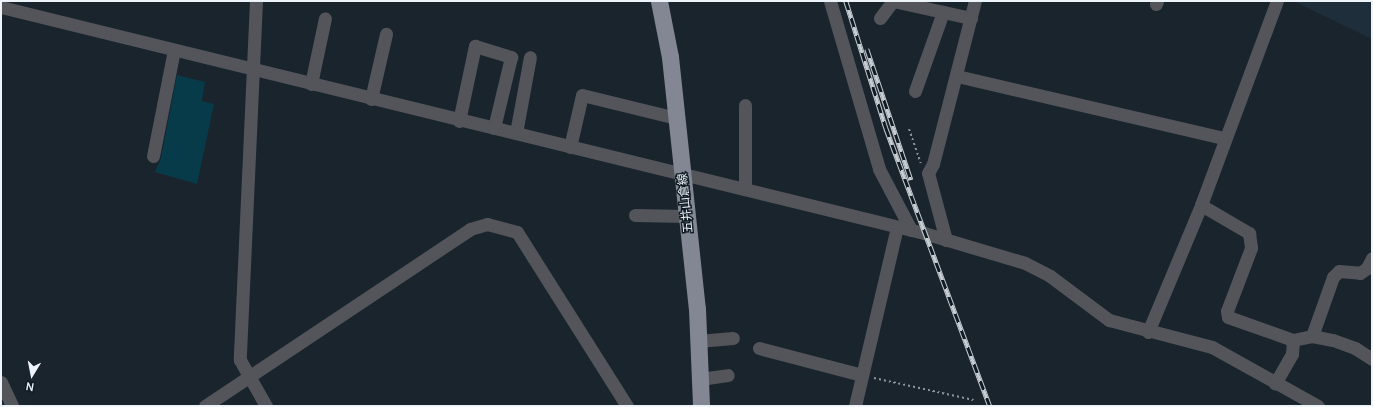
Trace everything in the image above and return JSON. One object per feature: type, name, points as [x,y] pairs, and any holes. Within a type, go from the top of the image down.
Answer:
[{"type":"main road","name":"五井山倉線","points":[[659,1],[670,57],[698,341],[701,406]]},
{"type":"street","points":[[256,1],[240,360],[248,378],[266,406]]},
{"type":"street","points":[[830,1],[879,169],[911,230]]},
{"type":"street","points":[[880,18],[893,1],[971,18]]},
{"type":"street","points":[[946,240],[928,173],[933,164],[957,76],[975,1]]},
{"type":"street","points":[[1148,332],[1201,205],[1224,138],[1277,1]]},
{"type":"street","points":[[1,7],[459,121],[516,133],[682,173],[946,240],[1039,269],[1097,313],[1148,332],[1212,347],[1275,384],[1318,406]]},
{"type":"street","points":[[915,91],[943,12]]},
{"type":"street","points":[[311,84],[325,18]]},
{"type":"street","points":[[371,99],[386,34]]},
{"type":"street","points":[[459,121],[475,46],[511,57],[494,128]]},
{"type":"street","points":[[153,156],[174,50]]},
{"type":"street","points":[[516,133],[530,57]]},
{"type":"street","points":[[957,76],[1224,138]]},
{"type":"street","points":[[570,147],[582,95],[676,118]]},
{"type":"street","points":[[745,105],[745,189]]},
{"type":"street","points":[[1201,205],[1236,223],[1249,232],[1252,241],[1231,296],[1228,317],[1293,340],[1312,336],[1355,348],[1372,359]]},
{"type":"street","points":[[635,214],[686,216]]},
{"type":"street","points":[[205,406],[470,229],[487,224],[517,232],[626,406]]},
{"type":"street","points":[[855,406],[897,227]]},
{"type":"street","points":[[1312,336],[1333,277],[1339,271],[1360,273],[1367,268],[1372,258]]},
{"type":"street","points":[[698,341],[733,338]]},
{"type":"street","points":[[1275,384],[1292,354],[1293,340]]},
{"type":"street","points":[[759,348],[862,375]]},
{"type":"street","points":[[700,379],[728,375]]},
{"type":"street","points":[[1,382],[12,406]]},
{"type":"path","points":[[909,130],[920,161],[928,173]]},
{"type":"path","points":[[862,375],[974,400]]},
{"type":"shaded area","points":[[1293,1],[1372,1],[1372,39]]},
{"type":"building","points":[[177,75],[205,82],[202,101],[214,104],[197,184],[155,172],[161,158]]},
{"type":"railway","points":[[846,1],[886,128],[990,406]]},
{"type":"railway","points":[[867,49],[911,180]]}]
